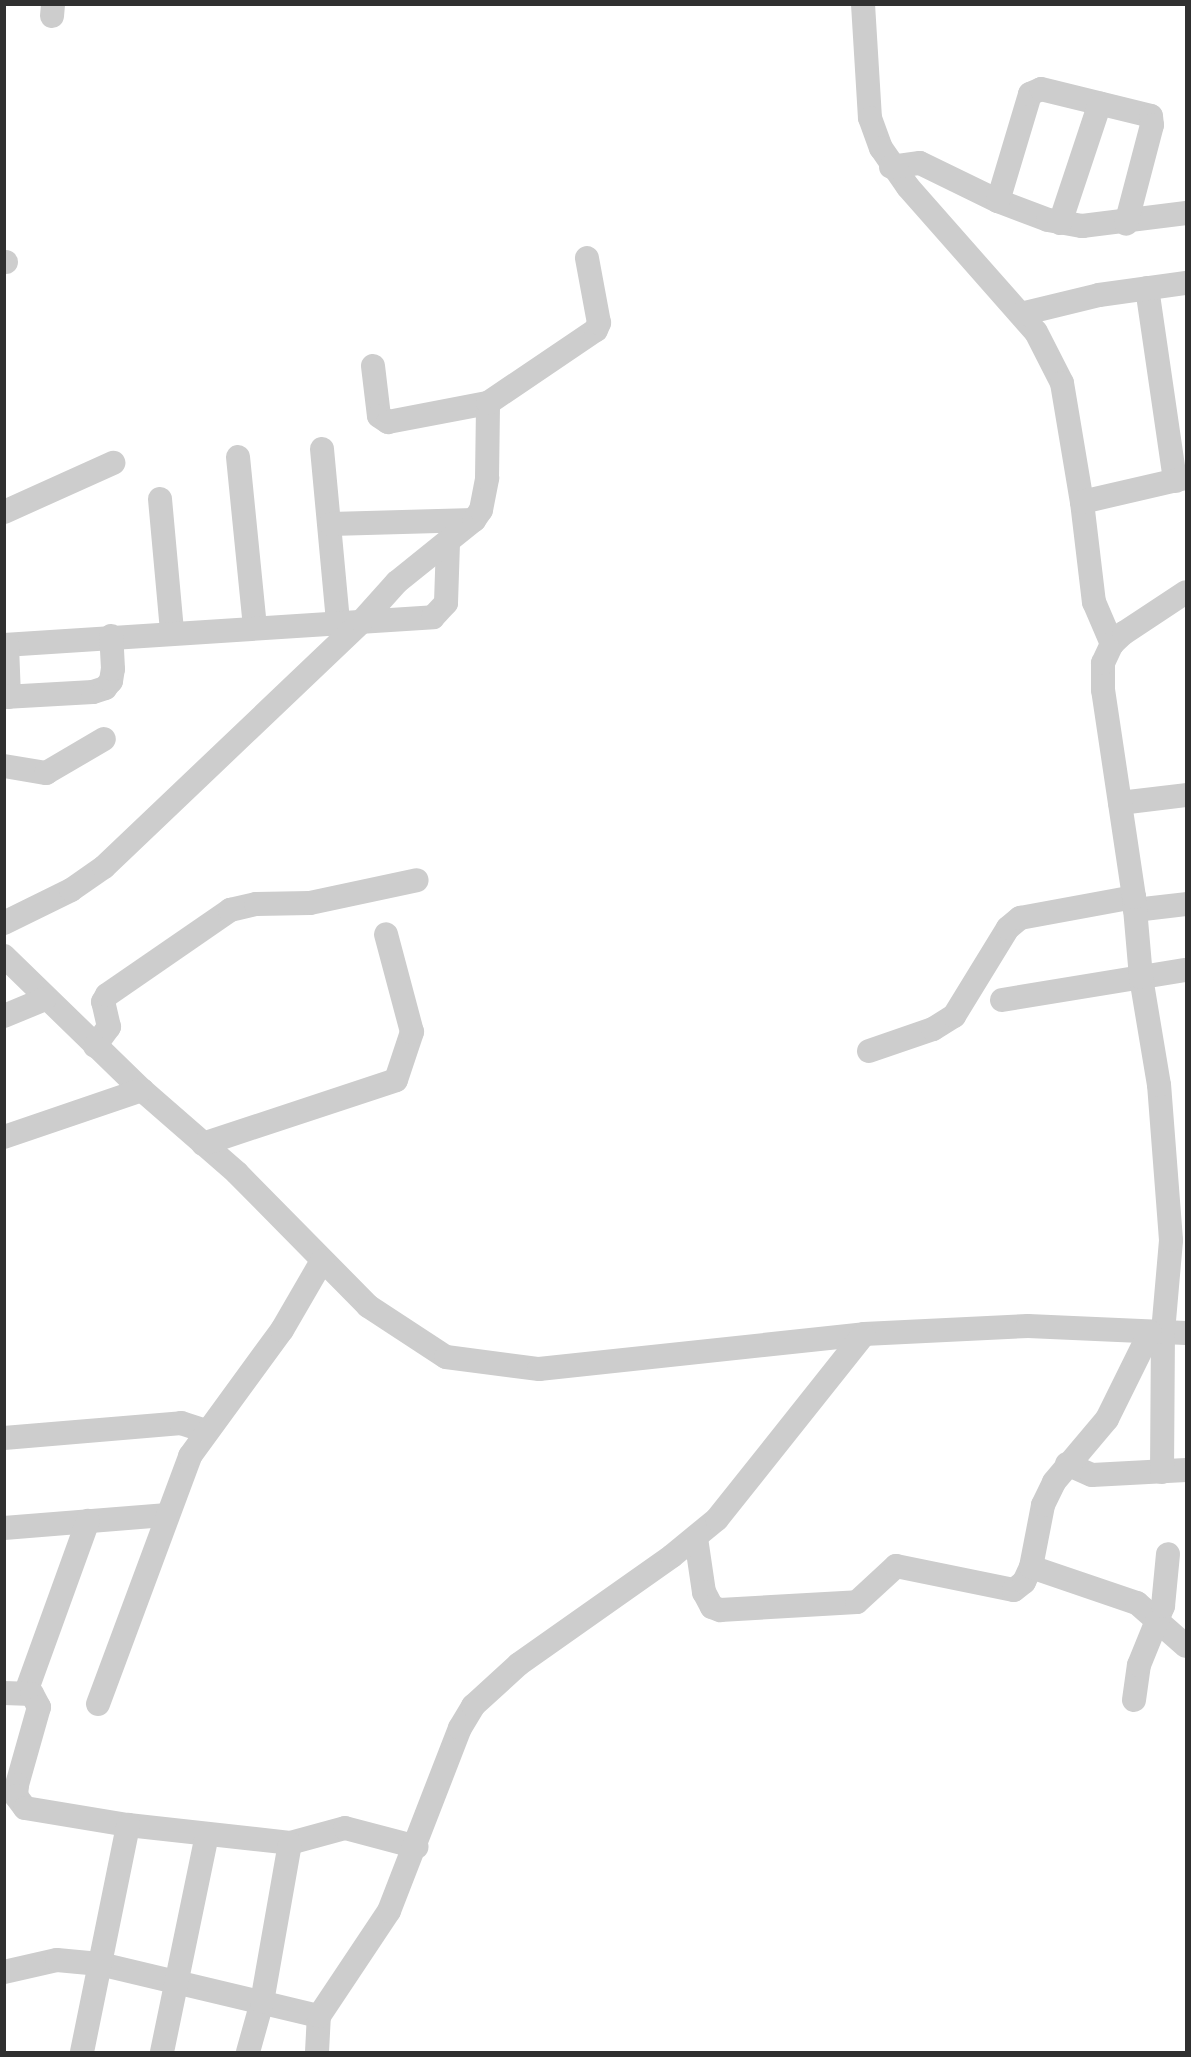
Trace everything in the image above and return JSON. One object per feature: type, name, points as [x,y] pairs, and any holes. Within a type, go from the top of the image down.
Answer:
[{"type":"street","points":[[863,4],[870,118],[891,167],[1021,314],[1047,349],[1062,383],[1082,502],[1094,602],[1112,644]]},
{"type":"street","points":[[998,201],[1035,89],[1146,112],[1152,120],[1126,224]]},
{"type":"street","points":[[1060,222],[1100,103]]},
{"type":"street","points":[[891,167],[921,163],[998,201],[1060,222],[1082,226],[1126,224],[1186,213]]},
{"type":"street","points":[[373,366],[382,420],[394,421],[488,403],[596,330],[599,322],[587,258]]},
{"type":"street","points":[[1021,314],[1074,300],[1186,283]]},
{"type":"street","points":[[1082,502],[1181,480],[1147,288]]},
{"type":"street","points":[[4,923],[71,890],[104,867],[362,621],[398,582],[474,520],[481,510],[487,478],[488,403]]},
{"type":"street","points":[[322,449],[331,524],[338,622]]},
{"type":"street","points":[[238,457],[255,627]]},
{"type":"street","points":[[4,512],[113,463]]},
{"type":"street","points":[[160,499],[172,631]]},
{"type":"street","points":[[331,524],[474,520]]},
{"type":"street","points":[[111,636],[113,669],[111,681],[105,688],[93,692],[7,697],[6,645],[111,636],[172,631],[433,616],[444,608],[448,542]]},
{"type":"street","points":[[1162,1472],[1171,1240],[1159,1085],[1141,977],[1134,904],[1102,690],[1103,663],[1112,644],[1137,621],[1186,592]]},
{"type":"street","points":[[4,766],[46,773],[104,739]]},
{"type":"street","points":[[1120,803],[1186,795]]},
{"type":"street","points":[[95,1046],[109,1027],[103,1002],[107,995],[230,910],[256,904],[310,903],[417,880]]},
{"type":"street","points":[[869,1051],[933,1029],[954,1016],[1008,928],[1020,918],[1134,904],[1186,904]]},
{"type":"street","points":[[203,1144],[396,1080],[412,1032],[386,934]]},
{"type":"street","points":[[4,956],[45,999],[142,1090],[237,1173],[368,1306],[446,1357],[492,1365],[539,1369],[864,1334],[1028,1326],[1167,1332]]},
{"type":"street","points":[[1002,1000],[1186,970]]},
{"type":"street","points":[[4,1016],[45,999]]},
{"type":"street","points":[[4,1137],[142,1090]]},
{"type":"street","points":[[98,1704],[190,1456],[206,1431],[282,1330],[322,1261]]},
{"type":"street","points":[[696,1538],[704,1593],[712,1606],[720,1610],[857,1602],[865,1599],[888,1569],[896,1566],[1006,1591],[1019,1587],[1031,1567],[1044,1505],[1067,1464],[1116,1406],[1167,1332]]},
{"type":"street","points":[[317,2052],[319,2016],[373,1939],[417,1847],[460,1728],[488,1689],[696,1538],[723,1512],[864,1334]]},
{"type":"street","points":[[4,1438],[181,1423],[206,1431]]},
{"type":"street","points":[[1067,1464],[1092,1474],[1186,1470]]},
{"type":"street","points":[[4,1528],[167,1515]]},
{"type":"street","points":[[88,1521],[15,1692],[36,1699],[39,1707],[17,1785],[19,1803],[25,1808],[207,1835],[290,1843],[345,1828],[417,1847]]},
{"type":"street","points":[[1134,1700],[1140,1665],[1160,1619],[1168,1554]]},
{"type":"street","points":[[1031,1567],[1137,1603],[1160,1619],[1186,1646]]},
{"type":"street","points":[[82,2052],[128,1825]]},
{"type":"street","points":[[162,2052],[207,1835]]},
{"type":"street","points":[[248,2052],[262,2002],[290,1843]]},
{"type":"street","points":[[4,1972],[57,1960],[100,1964],[319,2016]]}]
